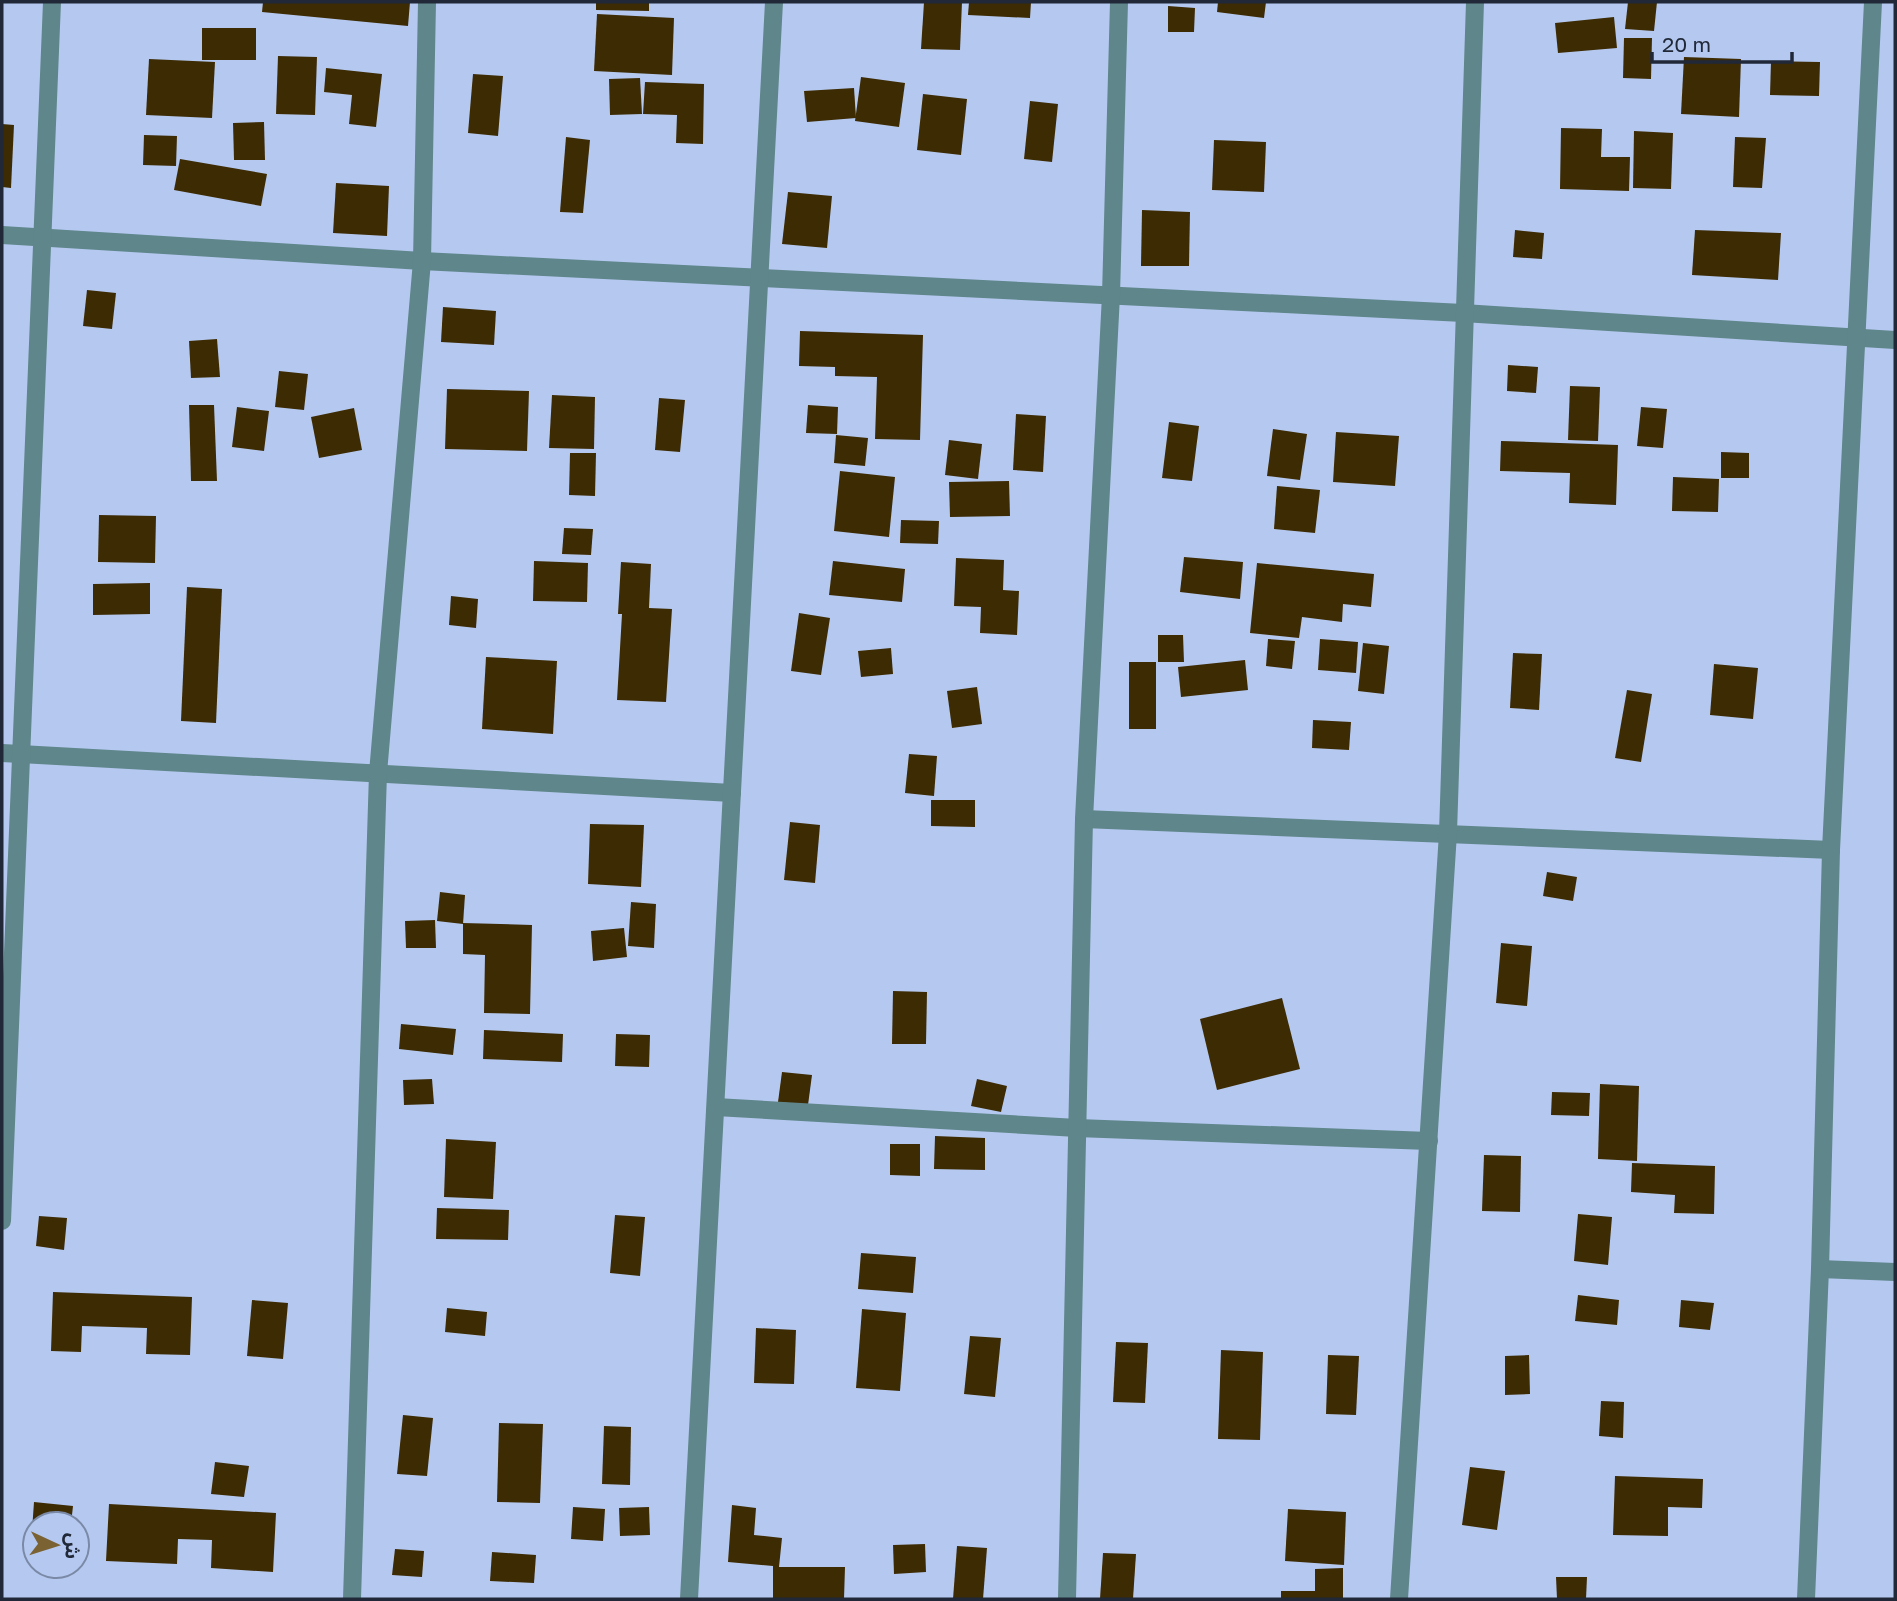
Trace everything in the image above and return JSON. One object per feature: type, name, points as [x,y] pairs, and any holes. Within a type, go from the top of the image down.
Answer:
[{"type":"street","points":[[2,1221],[52,2]]},
{"type":"street","points":[[352,1599],[378,773],[422,261],[427,2]]},
{"type":"street","points":[[689,1599],[758,277],[775,2]]},
{"type":"street","points":[[1067,1599],[1083,819],[1111,295],[1119,2]]},
{"type":"street","points":[[1399,1599],[1448,834],[1475,2]]},
{"type":"street","points":[[1806,1599],[1820,1269],[1831,850],[1854,338],[1873,2]]},
{"type":"street","points":[[2,235],[422,261],[1463,313],[1895,340]]},
{"type":"street","points":[[2,753],[732,793]]},
{"type":"street","points":[[1083,819],[1831,850]]},
{"type":"street","points":[[716,1107],[1077,1128],[1429,1141]]},
{"type":"street","points":[[1820,1269],[1895,1272]]},
{"type":"building","points":[[263,2],[410,2],[408,26],[262,12]]},
{"type":"building","points":[[596,2],[649,2],[649,11],[596,10]]},
{"type":"building","points":[[924,2],[962,2],[960,50],[921,49]]},
{"type":"building","points":[[969,2],[1031,2],[1030,18],[968,15]]},
{"type":"building","points":[[1218,2],[1266,2],[1264,18],[1217,12]]},
{"type":"building","points":[[1628,2],[1657,2],[1654,31],[1625,29]]},
{"type":"building","points":[[1168,6],[1195,8],[1194,32],[1168,32]]},
{"type":"building","points":[[597,14],[674,18],[672,75],[594,71]]},
{"type":"building","points":[[1614,17],[1617,48],[1558,53],[1555,23]]},
{"type":"building","points":[[202,28],[256,28],[256,60],[202,60]]},
{"type":"building","points":[[1624,38],[1652,38],[1651,79],[1623,78]]},
{"type":"building","points":[[278,56],[317,57],[315,115],[276,114]]},
{"type":"building","points":[[1684,57],[1741,59],[1739,117],[1681,114]]},
{"type":"building","points":[[149,59],[215,62],[212,118],[146,115]]},
{"type":"building","points":[[1771,61],[1820,62],[1819,96],[1770,95]]},
{"type":"building","points":[[326,68],[382,74],[376,127],[349,124],[352,95],[324,92]]},
{"type":"building","points":[[473,74],[503,76],[498,136],[468,133]]},
{"type":"building","points":[[861,77],[905,83],[899,127],[855,121]]},
{"type":"building","points":[[640,78],[642,114],[610,115],[609,79]]},
{"type":"building","points":[[645,82],[704,84],[703,144],[676,143],[677,115],[643,114]]},
{"type":"building","points":[[854,88],[856,118],[807,122],[804,91]]},
{"type":"building","points":[[923,94],[967,99],[961,155],[917,150]]},
{"type":"building","points":[[1030,101],[1058,104],[1052,162],[1024,159]]},
{"type":"building","points":[[264,122],[265,160],[234,160],[233,123]]},
{"type":"building","points":[[2,124],[14,125],[11,188],[2,187]]},
{"type":"building","points":[[1561,128],[1602,129],[1601,157],[1630,157],[1629,191],[1560,189]]},
{"type":"building","points":[[1634,131],[1673,133],[1671,189],[1633,188]]},
{"type":"building","points":[[144,135],[177,136],[176,166],[143,165]]},
{"type":"building","points":[[566,137],[590,140],[583,213],[560,212]]},
{"type":"building","points":[[1735,137],[1766,138],[1762,188],[1733,187]]},
{"type":"building","points":[[1214,140],[1266,142],[1264,192],[1212,190]]},
{"type":"building","points":[[180,159],[267,174],[261,206],[174,190]]},
{"type":"building","points":[[336,183],[389,186],[387,236],[333,233]]},
{"type":"building","points":[[788,192],[832,196],[827,248],[782,244]]},
{"type":"building","points":[[1142,210],[1190,212],[1189,266],[1141,266]]},
{"type":"building","points":[[1515,230],[1544,233],[1542,259],[1513,257]]},
{"type":"building","points":[[1695,230],[1781,233],[1778,280],[1692,275]]},
{"type":"building","points":[[87,290],[116,293],[112,329],[83,326]]},
{"type":"building","points":[[443,307],[496,311],[494,345],[441,342]]},
{"type":"building","points":[[800,331],[923,335],[920,440],[875,439],[877,377],[835,376],[835,367],[799,366]]},
{"type":"building","points":[[217,339],[220,377],[191,378],[189,341]]},
{"type":"building","points":[[1508,365],[1538,367],[1536,393],[1507,391]]},
{"type":"building","points":[[279,371],[308,374],[304,410],[275,407]]},
{"type":"building","points":[[1570,386],[1600,387],[1598,441],[1568,440]]},
{"type":"building","points":[[447,389],[529,391],[527,451],[445,449]]},
{"type":"building","points":[[552,395],[595,397],[594,449],[549,448]]},
{"type":"building","points":[[659,398],[685,400],[680,452],[655,450]]},
{"type":"building","points":[[189,405],[214,405],[217,481],[191,481]]},
{"type":"building","points":[[808,405],[838,407],[837,434],[806,433]]},
{"type":"building","points":[[237,407],[269,411],[264,451],[232,447]]},
{"type":"building","points":[[1641,407],[1667,409],[1663,448],[1637,446]]},
{"type":"building","points":[[354,408],[362,450],[319,458],[311,417]]},
{"type":"building","points":[[1016,414],[1046,416],[1043,472],[1013,470]]},
{"type":"building","points":[[1169,422],[1199,426],[1192,481],[1162,478]]},
{"type":"building","points":[[1273,429],[1307,434],[1300,480],[1267,476]]},
{"type":"building","points":[[1336,432],[1399,436],[1395,486],[1333,482]]},
{"type":"building","points":[[836,435],[868,438],[865,466],[834,463]]},
{"type":"building","points":[[949,440],[982,444],[978,479],[945,475]]},
{"type":"building","points":[[1501,441],[1618,445],[1616,505],[1569,503],[1570,473],[1500,471]]},
{"type":"building","points":[[1721,452],[1749,453],[1749,478],[1721,478]]},
{"type":"building","points":[[570,453],[596,453],[595,496],[569,495]]},
{"type":"building","points":[[840,471],[895,477],[889,537],[834,531]]},
{"type":"building","points":[[1673,477],[1719,479],[1718,512],[1672,511]]},
{"type":"building","points":[[1009,481],[1010,516],[950,517],[949,482]]},
{"type":"building","points":[[1277,486],[1320,490],[1315,533],[1274,529]]},
{"type":"building","points":[[99,515],[156,516],[155,563],[98,562]]},
{"type":"building","points":[[901,520],[939,521],[938,544],[900,543]]},
{"type":"building","points":[[564,528],[593,529],[591,555],[562,554]]},
{"type":"building","points":[[1184,557],[1243,562],[1240,599],[1180,592]]},
{"type":"building","points":[[956,558],[1004,560],[1003,590],[1019,591],[1017,635],[980,633],[981,607],[954,606]]},
{"type":"building","points":[[534,561],[588,563],[587,602],[533,601]]},
{"type":"building","points":[[833,561],[905,569],[902,602],[829,595]]},
{"type":"building","points":[[621,562],[651,564],[649,608],[672,609],[666,702],[617,700],[622,614],[618,614]]},
{"type":"building","points":[[1257,563],[1374,574],[1371,607],[1343,604],[1342,622],[1302,617],[1299,638],[1250,633]]},
{"type":"building","points":[[150,583],[150,614],[93,615],[93,584]]},
{"type":"building","points":[[187,587],[222,589],[216,723],[181,721]]},
{"type":"building","points":[[451,596],[478,599],[476,628],[449,625]]},
{"type":"building","points":[[799,613],[830,618],[821,675],[791,671]]},
{"type":"building","points":[[1158,635],[1183,635],[1184,662],[1158,662]]},
{"type":"building","points":[[1268,639],[1295,641],[1292,669],[1266,666]]},
{"type":"building","points":[[1320,639],[1358,642],[1356,673],[1318,670]]},
{"type":"building","points":[[1363,643],[1389,646],[1384,694],[1358,691]]},
{"type":"building","points":[[891,648],[893,674],[861,677],[858,651]]},
{"type":"building","points":[[1513,653],[1542,654],[1539,710],[1510,708]]},
{"type":"building","points":[[486,657],[557,661],[553,734],[482,729]]},
{"type":"building","points":[[1245,660],[1248,690],[1181,697],[1178,667]]},
{"type":"building","points":[[1129,662],[1156,662],[1156,729],[1129,729]]},
{"type":"building","points":[[1714,664],[1758,668],[1753,719],[1710,715]]},
{"type":"building","points":[[977,687],[982,724],[952,728],[947,691]]},
{"type":"building","points":[[1627,690],[1652,694],[1641,762],[1615,758]]},
{"type":"building","points":[[1313,720],[1351,722],[1349,750],[1312,748]]},
{"type":"building","points":[[909,754],[937,756],[934,796],[905,793]]},
{"type":"building","points":[[931,800],[975,800],[975,827],[931,826]]},
{"type":"building","points":[[790,822],[820,825],[815,883],[784,880]]},
{"type":"building","points":[[590,824],[644,825],[641,887],[588,884]]},
{"type":"building","points":[[1547,872],[1577,877],[1573,901],[1543,896]]},
{"type":"building","points":[[440,892],[465,895],[463,924],[437,921]]},
{"type":"building","points":[[631,902],[656,904],[654,948],[628,946]]},
{"type":"building","points":[[435,920],[436,948],[406,948],[405,921]]},
{"type":"building","points":[[463,923],[532,925],[530,1014],[484,1013],[485,955],[463,954]]},
{"type":"building","points":[[624,928],[627,957],[593,961],[591,931]]},
{"type":"building","points":[[1501,943],[1532,946],[1527,1006],[1496,1003]]},
{"type":"building","points":[[893,991],[927,992],[926,1044],[892,1044]]},
{"type":"building","points":[[1282,998],[1300,1069],[1217,1090],[1200,1019]]},
{"type":"building","points":[[401,1024],[456,1029],[453,1055],[399,1049]]},
{"type":"building","points":[[484,1030],[563,1034],[562,1062],[483,1059]]},
{"type":"building","points":[[616,1034],[650,1035],[649,1067],[615,1066]]},
{"type":"building","points":[[782,1072],[812,1075],[808,1105],[778,1102]]},
{"type":"building","points":[[432,1079],[434,1104],[404,1105],[403,1080]]},
{"type":"building","points":[[977,1079],[1007,1086],[1001,1112],[971,1106]]},
{"type":"building","points":[[1600,1084],[1639,1086],[1637,1161],[1598,1159]]},
{"type":"building","points":[[1552,1092],[1590,1093],[1589,1116],[1551,1115]]},
{"type":"building","points":[[935,1136],[985,1138],[985,1170],[934,1169]]},
{"type":"building","points":[[446,1139],[496,1142],[493,1199],[444,1197]]},
{"type":"building","points":[[890,1144],[920,1144],[920,1176],[890,1175]]},
{"type":"building","points":[[1484,1155],[1521,1156],[1520,1212],[1482,1211]]},
{"type":"building","points":[[1632,1163],[1715,1166],[1714,1214],[1674,1213],[1675,1195],[1631,1192]]},
{"type":"building","points":[[437,1208],[509,1210],[508,1240],[436,1239]]},
{"type":"building","points":[[1578,1214],[1612,1217],[1608,1265],[1574,1261]]},
{"type":"building","points":[[615,1215],[645,1217],[640,1276],[610,1273]]},
{"type":"building","points":[[39,1216],[67,1218],[64,1250],[36,1246]]},
{"type":"building","points":[[861,1253],[916,1257],[913,1293],[858,1289]]},
{"type":"building","points":[[53,1292],[192,1297],[190,1355],[146,1354],[147,1328],[82,1326],[81,1352],[51,1351]]},
{"type":"building","points":[[1578,1295],[1619,1300],[1617,1325],[1575,1321]]},
{"type":"building","points":[[252,1300],[288,1303],[283,1359],[247,1356]]},
{"type":"building","points":[[1681,1300],[1714,1303],[1710,1330],[1679,1327]]},
{"type":"building","points":[[447,1308],[487,1312],[485,1336],[445,1332]]},
{"type":"building","points":[[862,1309],[906,1313],[900,1391],[856,1388]]},
{"type":"building","points":[[756,1328],[796,1330],[794,1384],[754,1383]]},
{"type":"building","points":[[970,1336],[1001,1338],[995,1397],[964,1394]]},
{"type":"building","points":[[1116,1342],[1148,1343],[1145,1403],[1113,1402]]},
{"type":"building","points":[[1221,1350],[1263,1352],[1260,1440],[1218,1439]]},
{"type":"building","points":[[1328,1355],[1359,1356],[1356,1415],[1326,1414]]},
{"type":"building","points":[[1529,1355],[1530,1394],[1505,1395],[1505,1356]]},
{"type":"building","points":[[1601,1401],[1624,1402],[1623,1438],[1599,1436]]},
{"type":"building","points":[[403,1415],[433,1418],[427,1476],[397,1474]]},
{"type":"building","points":[[499,1423],[543,1424],[540,1503],[497,1502]]},
{"type":"building","points":[[604,1426],[631,1427],[630,1485],[602,1484]]},
{"type":"building","points":[[215,1462],[249,1466],[244,1497],[211,1494]]},
{"type":"building","points":[[1470,1467],[1505,1471],[1497,1530],[1462,1525]]},
{"type":"building","points":[[1615,1476],[1703,1479],[1702,1508],[1668,1507],[1668,1536],[1613,1535]]},
{"type":"building","points":[[34,1502],[73,1506],[73,1510],[33,1510]]},
{"type":"building","points":[[109,1504],[276,1513],[273,1572],[211,1568],[212,1540],[178,1539],[177,1564],[106,1561]]},
{"type":"building","points":[[732,1505],[756,1508],[754,1535],[782,1538],[779,1567],[845,1567],[844,1599],[773,1598],[773,1566],[728,1562]]},
{"type":"building","points":[[573,1507],[605,1509],[603,1541],[571,1539]]},
{"type":"building","points":[[649,1507],[650,1535],[620,1536],[619,1508]]},
{"type":"building","points":[[1288,1509],[1346,1512],[1344,1565],[1285,1561]]},
{"type":"building","points":[[925,1544],[926,1572],[894,1574],[893,1545]]},
{"type":"building","points":[[957,1546],[987,1548],[983,1599],[953,1599]]},
{"type":"building","points":[[395,1549],[424,1551],[422,1577],[392,1575]]},
{"type":"building","points":[[492,1552],[536,1555],[534,1583],[490,1581]]},
{"type":"building","points":[[1103,1553],[1136,1554],[1133,1599],[1100,1599]]},
{"type":"building","points":[[1343,1568],[1343,1599],[1281,1599],[1281,1591],[1315,1591],[1315,1569]]},
{"type":"building","points":[[1556,1577],[1587,1577],[1586,1599],[1557,1599]]}]
